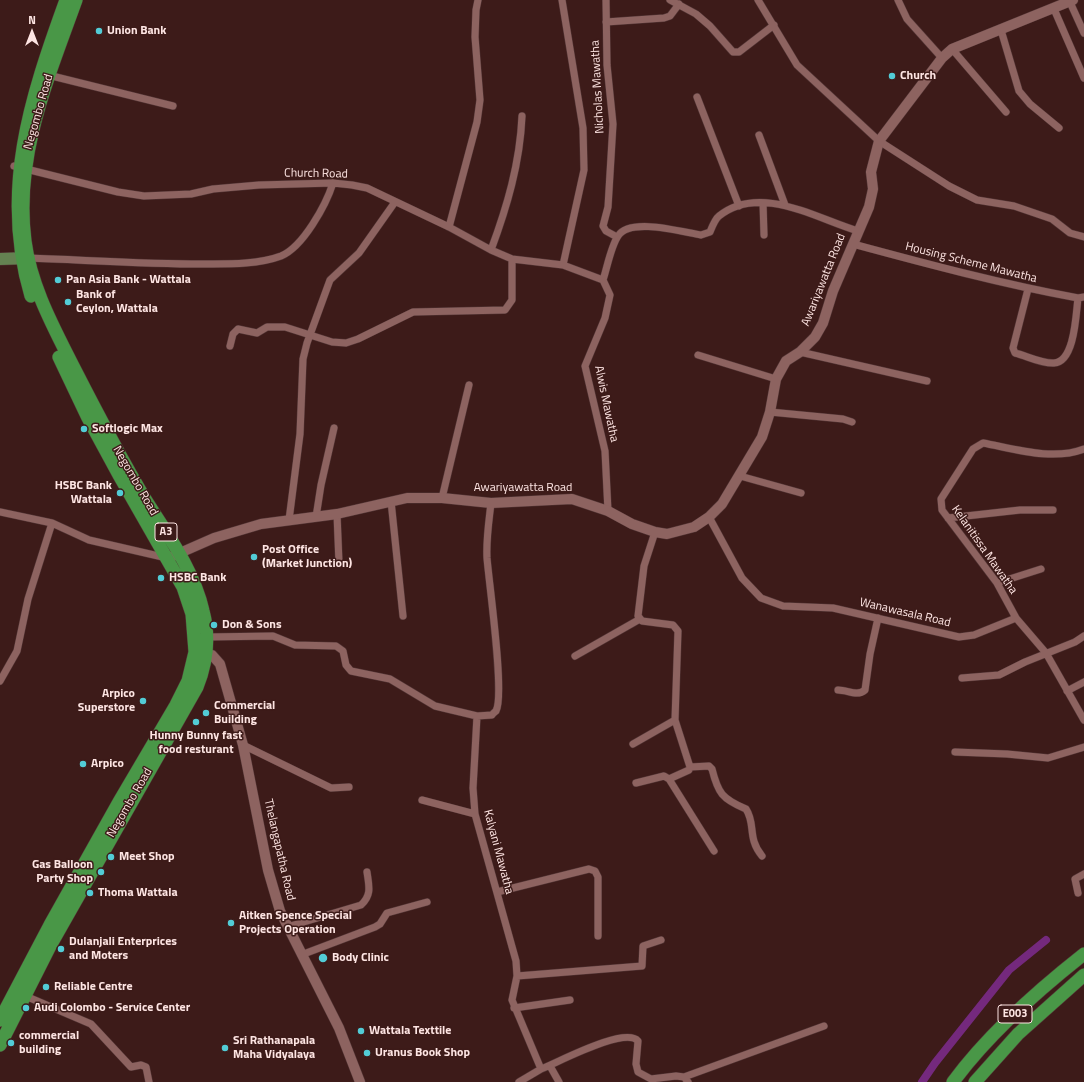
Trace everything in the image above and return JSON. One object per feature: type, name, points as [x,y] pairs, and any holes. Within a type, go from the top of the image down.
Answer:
[{"type":"highway","name":"Negombo Road","points":[[66,0],[45,74],[33,124],[19,167],[22,203],[23,259],[44,306],[97,413],[173,556],[200,597],[207,637],[201,653]]},
{"type":"highway","name":"Negombo Road","points":[[45,74],[76,0]]},
{"type":"highway","name":"Negombo Road","points":[[0,1020],[19,992],[112,835],[197,687],[204,671],[188,601],[173,556]]},
{"type":"highway","name":"E003","points":[[953,1082],[991,1037],[1032,997],[1084,954]]},
{"type":"highway","name":"E003","points":[[974,1082],[1023,1029],[1084,975]]},
{"type":"highway","name":"Negombo Road","points":[[0,1044],[19,992]]},
{"type":"main road","points":[[0,259],[23,259]]},
{"type":"street","points":[[449,227],[477,122],[480,100],[475,37],[478,0]]},
{"type":"street","points":[[562,0],[583,128],[584,170],[563,265]]},
{"type":"street","name":"Nicholas Mawatha","points":[[606,0],[607,65],[613,124],[608,207],[603,226],[606,231],[617,237]]},
{"type":"street","points":[[670,0],[696,14],[710,26],[733,52],[739,52],[774,25]]},
{"type":"street","points":[[758,0],[797,65],[880,141],[949,186],[977,200],[1014,206],[1052,219],[1070,232],[1084,237]]},
{"type":"street","points":[[898,0],[906,19],[942,58]]},
{"type":"street","points":[[1071,1],[1084,33]]},
{"type":"street","name":"Awariyawatta Road","points":[[173,556],[214,538],[261,524],[337,514],[407,498],[442,498],[491,503],[572,499],[608,511],[632,524],[654,532],[667,534],[694,527],[709,517],[722,504],[740,476],[762,437],[770,412],[776,379],[786,361],[800,352],[815,337],[823,323],[833,291],[869,207],[872,189],[871,172],[880,141],[942,58],[952,49],[1071,1]]},
{"type":"street","points":[[606,22],[664,18],[670,16],[679,4]]},
{"type":"street","points":[[1054,9],[1084,78]]},
{"type":"street","points":[[1001,30],[1019,90],[1030,104],[1059,128]]},
{"type":"street","points":[[952,49],[1006,112]]},
{"type":"street","points":[[45,74],[173,106]]},
{"type":"street","points":[[697,98],[739,206]]},
{"type":"street","points":[[491,250],[505,213],[521,142],[522,116]]},
{"type":"street","points":[[759,135],[785,205]]},
{"type":"street","name":"Church Road","points":[[19,167],[144,196],[191,194],[212,189],[259,185],[333,183],[367,188],[512,259],[563,265],[603,280]]},
{"type":"street","points":[[23,259],[181,264],[228,263],[266,260],[281,256],[298,243],[325,203],[333,183]]},
{"type":"street","points":[[289,520],[300,434],[300,381],[303,358],[310,334],[330,280],[359,253],[395,202]]},
{"type":"street","points":[[603,280],[617,237],[623,229],[641,225],[701,235],[710,232],[718,217],[739,206],[763,203],[785,205],[858,231]]},
{"type":"street","points":[[763,203],[764,235]]},
{"type":"street","name":"Housing Scheme Mawatha","points":[[853,244],[940,268],[1028,289],[1081,297]]},
{"type":"street","points":[[230,346],[233,334],[238,329],[257,333],[267,327],[285,327],[332,342],[346,343],[358,339],[413,312],[505,310],[512,300],[512,259]]},
{"type":"street","name":"Alwis Mawatha","points":[[603,280],[610,295],[605,318],[585,366],[605,451],[608,511]]},
{"type":"street","points":[[1028,289],[1013,348],[1015,353],[1051,363],[1060,362],[1071,348],[1081,297]]},
{"type":"street","points":[[800,352],[927,381]]},
{"type":"street","points":[[698,354],[776,379]]},
{"type":"street","points":[[442,498],[469,385]]},
{"type":"street","points":[[770,412],[843,419],[852,422]]},
{"type":"street","points":[[316,517],[321,485],[334,428]]},
{"type":"street","name":"Kelanitissa Mawatha","points":[[1016,618],[997,583],[942,510],[941,499],[973,449],[983,443],[1051,454],[1068,454],[1084,449]]},
{"type":"street","points":[[740,476],[801,493]]},
{"type":"street","points":[[391,501],[403,616]]},
{"type":"street","points":[[207,637],[273,636],[302,646],[336,646],[343,650],[346,665],[351,671],[390,679],[436,706],[477,716],[492,715],[496,710],[498,693],[494,611],[487,557],[491,503]]},
{"type":"street","points":[[948,518],[1020,510],[1053,510]]},
{"type":"street","points":[[0,512],[52,523],[89,540],[173,556]]},
{"type":"street","points":[[337,514],[339,563]]},
{"type":"street","name":"Wanawasala Road","points":[[709,517],[742,578],[761,598],[783,606],[832,608],[959,637],[974,635],[1016,618]]},
{"type":"street","points":[[0,681],[17,651],[28,599],[52,523]]},
{"type":"street","points":[[640,619],[638,616],[644,566],[654,532]]},
{"type":"street","points":[[997,583],[1041,569]]},
{"type":"street","points":[[838,690],[862,693],[865,690],[870,654],[878,618]]},
{"type":"street","points":[[1016,618],[1046,653],[1084,720]]},
{"type":"street","points":[[575,656],[640,619],[673,625],[678,631],[675,720],[690,767]]},
{"type":"street","points":[[962,678],[999,675],[1046,653],[1075,642],[1084,636]]},
{"type":"street","name":"Thelangapatha Road","points":[[201,653],[215,657],[220,664],[243,745],[268,870],[280,911],[339,1028],[360,1082]]},
{"type":"street","points":[[1067,691],[1084,682]]},
{"type":"street","name":"Kalyani Mawatha","points":[[477,716],[473,788],[475,814],[516,961],[517,976],[512,1000],[514,1008],[541,1069]]},
{"type":"street","points":[[633,744],[675,720]]},
{"type":"street","points":[[243,745],[332,788],[349,787]]},
{"type":"street","points":[[955,752],[1007,754],[1048,758],[1058,757],[1084,747]]},
{"type":"street","points":[[669,779],[689,770],[690,767],[709,766],[712,769],[725,800],[746,809],[750,819],[754,847],[762,856]]},
{"type":"street","points":[[636,784],[664,776],[669,779],[714,851]]},
{"type":"street","points":[[422,800],[475,814]]},
{"type":"street","points":[[497,892],[589,869],[595,872],[598,877],[598,936]]},
{"type":"street","points":[[287,927],[361,905],[367,899],[369,893],[367,872]]},
{"type":"street","points":[[1078,893],[1075,879],[1084,874]]},
{"type":"street","points":[[301,955],[375,927],[380,924],[387,913],[427,902]]},
{"type":"street","points":[[517,976],[642,966],[643,946],[661,940]]},
{"type":"street","points":[[19,992],[91,1024],[131,1067],[141,1065],[146,1067],[149,1082]]},
{"type":"street","points":[[514,1008],[570,1000]]},
{"type":"street","points":[[519,1082],[541,1069],[607,1040],[631,1038],[638,1042],[636,1064],[638,1072],[650,1080],[676,1076],[686,1080],[824,1026]]},
{"type":"street","points":[[550,1066],[559,1082]]},
{"type":"waterway","points":[[922,1082],[935,1063],[1009,970],[1046,940]]},
{"type":"place","name":"Union Bank","points":[[99,31]]},
{"type":"place","name":"Church","points":[[892,76]]},
{"type":"place","name":"Pan Asia Bank - Wattala","points":[[58,280]]},
{"type":"place","name":"Bank of Ceylon, Wattala","points":[[68,302]]},
{"type":"place","name":"Softlogic Max","points":[[84,429]]},
{"type":"place","name":"HSBC Bank Wattala","points":[[120,493]]},
{"type":"place","name":"Post Office (Market Junction)","points":[[254,557]]},
{"type":"place","name":"HSBC Bank","points":[[161,578]]},
{"type":"place","name":"Don & Sons","points":[[214,625]]},
{"type":"place","name":"Arpico Superstore","points":[[143,701]]},
{"type":"place","name":"Commercial Building","points":[[206,713]]},
{"type":"place","name":"Hunny Bunny fast food resturant","points":[[196,722]]},
{"type":"place","name":"Arpico","points":[[83,764]]},
{"type":"place","name":"Meet Shop","points":[[111,857]]},
{"type":"place","name":"Gas Balloon Party Shop","points":[[101,872]]},
{"type":"place","name":"Thoma Wattala","points":[[90,893]]},
{"type":"place","name":"Aitken Spence Special Projects Operation","points":[[231,923]]},
{"type":"place","name":"Dulanjali Enterprices and Moters","points":[[61,949]]},
{"type":"place","name":"Body Clinic","points":[[323,958]]},
{"type":"place","name":"Reliable Centre","points":[[46,987]]},
{"type":"place","name":"Audi Colombo - Service Center","points":[[26,1008]]},
{"type":"place","name":"Wattala Texttile","points":[[361,1031]]},
{"type":"place","name":"commercial building","points":[[11,1043]]},
{"type":"place","name":"Sri Rathanapala Maha Vidyalaya","points":[[225,1048]]},
{"type":"place","name":"Uranus Book Shop","points":[[367,1053]]}]
